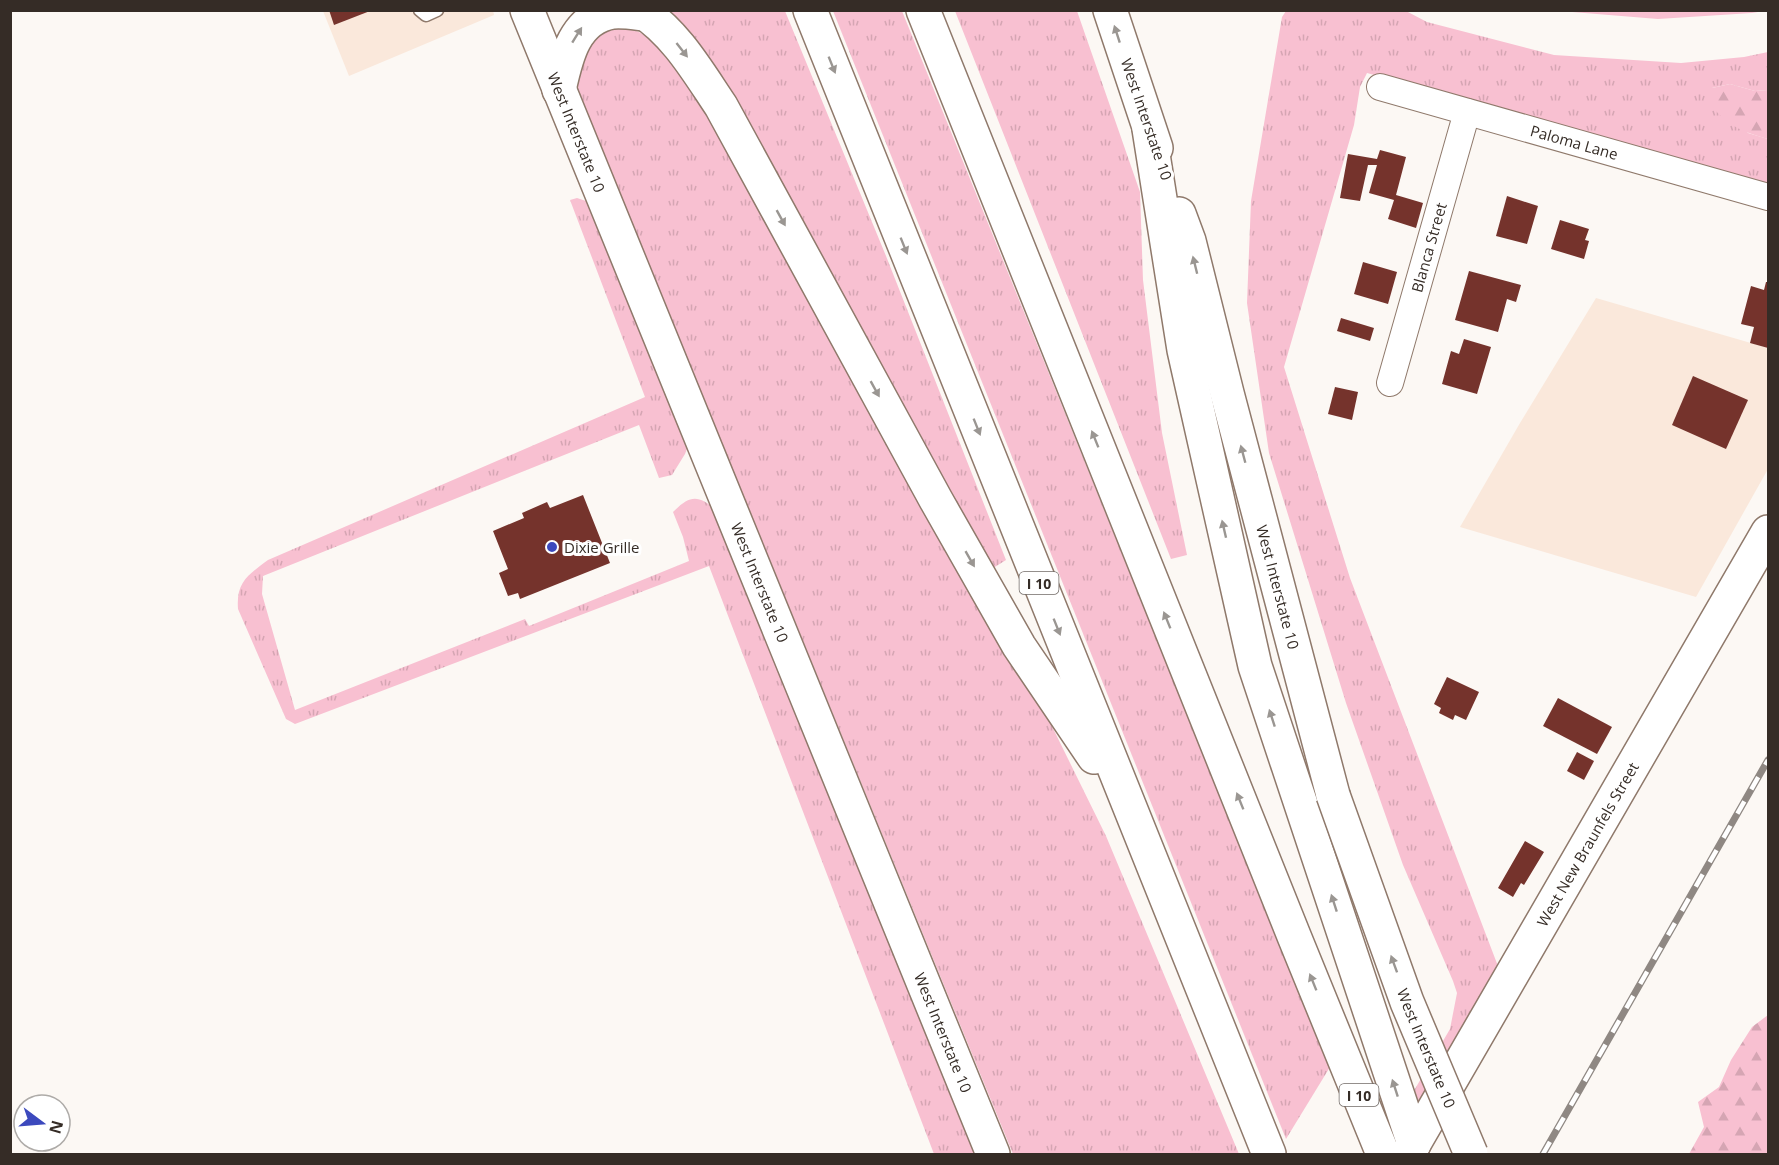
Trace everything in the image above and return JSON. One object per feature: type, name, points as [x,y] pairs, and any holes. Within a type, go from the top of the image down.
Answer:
[{"type":"main road","name":"West Interstate 10","points":[[527,10],[993,1155]]},
{"type":"main road","name":"I 10","points":[[810,10],[1269,1155]]},
{"type":"main road","name":"I 10","points":[[923,10],[1383,1155]]},
{"type":"main road","name":"West Interstate 10","points":[[1110,10],[1189,241],[1332,795],[1407,1002],[1471,1155]]},
{"type":"main road","points":[[559,90],[572,44],[582,27],[596,16],[614,12],[642,12],[665,29],[686,55],[721,106],[936,500],[1019,646],[1131,812]]},
{"type":"main road","points":[[1149,129],[1184,350],[1255,666],[1411,1149]]},
{"type":"main road","name":"West New Braunfels Street","points":[[1411,1149],[1768,532]]},
{"type":"street","name":"Paloma Lane","points":[[1380,87],[1768,197]]},
{"type":"street","name":"Blanca Street","points":[[1390,383],[1467,112]]},
{"type":"lane","points":[[420,10],[426,15],[437,10]]},
{"type":"shaded area","points":[[493,10],[494,15],[349,76],[323,11]]},
{"type":"shaded area","points":[[1596,298],[1768,348],[1768,469],[1696,597],[1460,527]]},
{"type":"green space","points":[[1764,10],[1752,13],[1658,19],[1560,11]]},
{"type":"green space","points":[[670,11],[785,11],[886,256],[1006,560],[990,570],[700,50],[685,27]]},
{"type":"green space","points":[[833,11],[902,11],[1330,1067],[1286,1139]]},
{"type":"green space","points":[[955,11],[1077,11],[1140,192],[1143,280],[1162,433],[1187,555],[1171,559]]},
{"type":"green space","points":[[1286,11],[1406,11],[1427,22],[1554,55],[1681,63],[1744,57],[1768,52],[1768,90],[1755,91],[1730,84],[1712,88],[1748,133],[1768,139],[1768,183],[1367,73],[1360,87],[1354,125],[1284,367],[1350,578],[1501,974],[1396,1154],[1377,1154],[1450,1029],[1457,993],[1403,865],[1346,703],[1269,453],[1247,303],[1251,201],[1282,17]]},
{"type":"green space","points":[[623,26],[655,42],[704,103],[1042,706],[1106,836],[1239,1154],[1013,1154],[578,91],[580,62],[586,50],[604,28]]},
{"type":"green space","points":[[1730,84],[1755,91],[1768,90],[1768,139],[1734,126],[1707,101],[1712,88]]},
{"type":"green space","points":[[577,198],[586,201],[594,212],[690,441],[685,454],[672,475],[659,478],[639,425],[263,576],[262,594],[295,710],[525,619],[529,626],[689,561],[673,512],[689,500],[699,499],[704,502],[717,511],[976,1154],[934,1154],[709,566],[295,724],[286,719],[238,609],[241,586],[255,570],[268,560],[645,397],[570,200]]},
{"type":"green space","points":[[1768,1015],[1768,1154],[1689,1154],[1704,1127],[1698,1102],[1719,1087],[1731,1060],[1752,1027]]},
{"type":"building","points":[[329,10],[370,10],[370,11],[334,25]]},
{"type":"building","points":[[1380,150],[1406,157],[1396,195],[1423,203],[1416,228],[1388,219],[1394,200],[1369,193],[1377,165],[1368,165],[1360,201],[1340,198],[1348,154],[1377,159]]},
{"type":"building","points":[[1507,196],[1538,206],[1527,244],[1496,236]]},
{"type":"building","points":[[1560,220],[1589,229],[1585,240],[1589,241],[1584,259],[1551,249]]},
{"type":"building","points":[[1363,262],[1397,272],[1388,304],[1354,294]]},
{"type":"building","points":[[1469,271],[1521,285],[1516,302],[1507,299],[1498,332],[1455,320]]},
{"type":"building","points":[[1768,282],[1768,348],[1750,343],[1754,327],[1741,324],[1751,286],[1764,290]]},
{"type":"building","points":[[1341,318],[1374,328],[1370,341],[1337,331]]},
{"type":"building","points":[[1464,339],[1491,347],[1477,394],[1442,384],[1451,351],[1459,354]]},
{"type":"building","points":[[1693,376],[1748,400],[1726,449],[1672,425]]},
{"type":"building","points":[[1335,387],[1358,392],[1352,420],[1328,414]]},
{"type":"building","name":"Dixie Grille","points":[[583,495],[610,563],[520,599],[518,593],[508,596],[499,573],[508,569],[493,531],[524,518],[522,513],[547,502],[550,508]]},
{"type":"building","points":[[1447,677],[1479,692],[1466,720],[1455,715],[1453,720],[1439,713],[1441,708],[1434,704]]},
{"type":"building","points":[[1558,698],[1612,727],[1597,754],[1543,726]]},
{"type":"building","points":[[1577,752],[1594,761],[1584,780],[1567,771]]},
{"type":"building","points":[[1525,841],[1544,852],[1524,885],[1521,883],[1513,897],[1498,888]]},
{"type":"railway","points":[[1543,1154],[1768,760]]},
{"type":"place","name":"Dixie Grille","points":[[552,547]]}]
